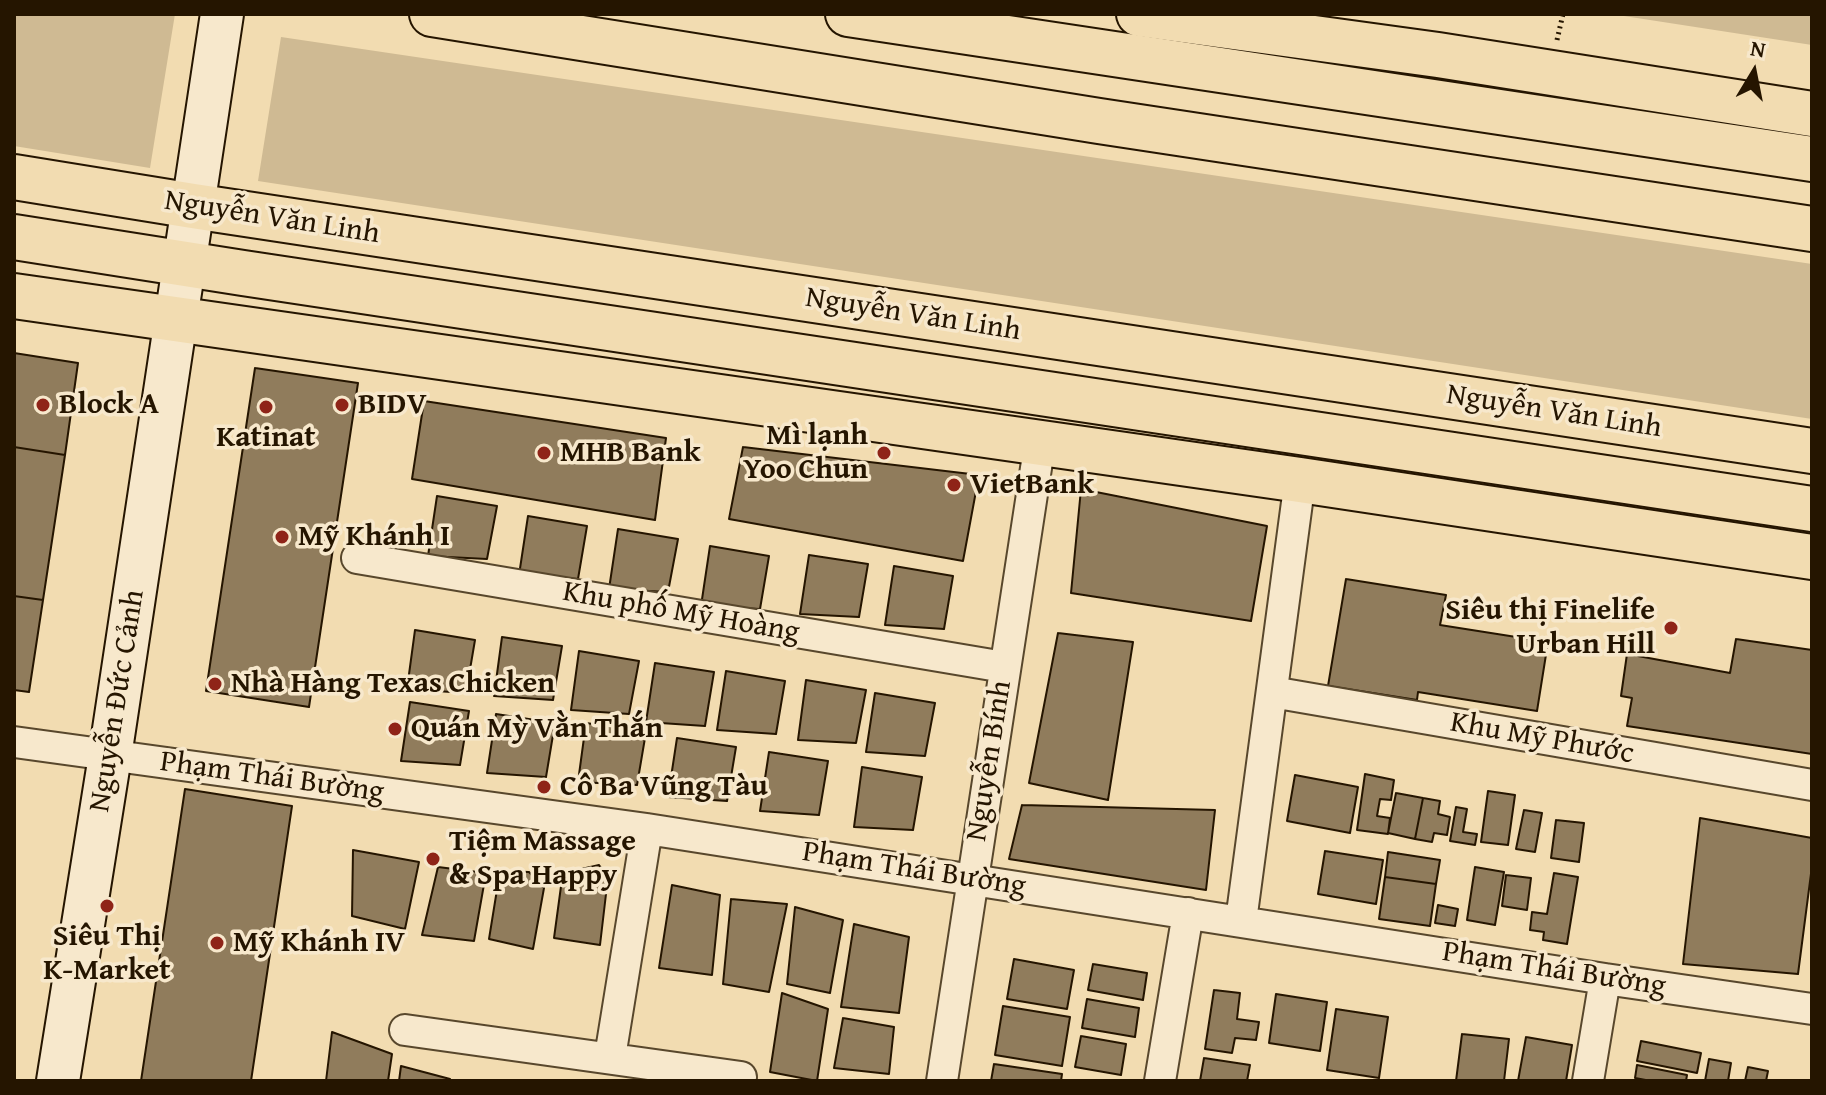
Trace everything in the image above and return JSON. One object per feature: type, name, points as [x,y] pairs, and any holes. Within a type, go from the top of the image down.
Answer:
[{"type":"main road","name":"Nguyễn Đức Cảnh","points":[[58,1081],[222,14]]},
{"type":"main road","points":[[432,14],[1099,121],[1812,229]]},
{"type":"main road","points":[[848,14],[1111,34],[1812,159]]},
{"type":"main road","points":[[1139,14],[1438,55],[1812,114]]},
{"type":"main road","name":"Nguyễn Văn Linh","points":[[14,177],[1812,451]]},
{"type":"main road","name":"Nguyễn Văn Linh","points":[[14,237],[1812,509]]},
{"type":"main road","points":[[14,296],[1040,442],[1812,557]]},
{"type":"street","name":"Nguyễn Bính","points":[[942,1081],[1040,442]]},
{"type":"street","points":[[1241,921],[1300,480]]},
{"type":"street","name":"Khu phố Mỹ Hoàng","points":[[357,558],[1004,667]]},
{"type":"street","name":"Khu Mỹ Phước","points":[[1272,692],[1812,785]]},
{"type":"street","name":"Phạm Thái Bường","points":[[14,742],[647,829],[1812,1009]]},
{"type":"street","points":[[610,1057],[647,829]]},
{"type":"street","points":[[1160,1081],[1188,913]]},
{"type":"street","points":[[1588,1081],[1605,979]]},
{"type":"street","points":[[405,1030],[741,1077]]},
{"type":"shaded area","points":[[14,14],[175,14],[150,168],[14,146]]},
{"type":"shaded area","points":[[1611,14],[1812,14],[1812,45]]},
{"type":"shaded area","points":[[281,37],[1812,264],[1812,419],[258,181]]},
{"type":"building","name":"Block A","points":[[14,353],[78,363],[65,455],[14,447]]},
{"type":"building","name":"Mỹ Khánh I","points":[[255,368],[358,383],[309,707],[206,691]]},
{"type":"building","points":[[424,401],[666,438],[655,520],[412,479]]},
{"type":"building","points":[[14,447],[65,455],[43,600],[14,596]]},
{"type":"building","points":[[743,447],[979,475],[963,561],[729,519]]},
{"type":"building","points":[[1081,489],[1267,526],[1251,621],[1071,593]]},
{"type":"building","points":[[437,496],[497,506],[487,559],[428,556]]},
{"type":"building","points":[[528,516],[587,526],[578,579],[519,575]]},
{"type":"building","points":[[618,529],[678,539],[668,592],[609,589]]},
{"type":"building","points":[[710,546],[769,556],[760,609],[701,606]]},
{"type":"building","points":[[809,555],[868,564],[859,617],[800,614]]},
{"type":"building","points":[[894,566],[953,576],[944,629],[885,625]]},
{"type":"building","points":[[1346,579],[1446,595],[1440,625],[1548,642],[1537,711],[1418,692],[1417,700],[1328,686]]},
{"type":"building","points":[[14,596],[43,600],[29,692],[14,690]]},
{"type":"building","points":[[415,630],[475,640],[466,693],[407,689]]},
{"type":"building","points":[[1058,633],[1133,642],[1108,800],[1029,783]]},
{"type":"building","points":[[502,637],[562,646],[553,700],[494,696]]},
{"type":"building","points":[[1736,639],[1812,650],[1812,754],[1627,726],[1632,698],[1621,696],[1627,654],[1730,673]]},
{"type":"building","points":[[579,651],[639,661],[629,714],[571,710]]},
{"type":"building","points":[[655,663],[714,672],[705,726],[646,722]]},
{"type":"building","points":[[726,671],[785,681],[776,734],[717,730]]},
{"type":"building","points":[[806,680],[866,690],[856,743],[798,740]]},
{"type":"building","points":[[875,693],[935,703],[925,756],[866,752]]},
{"type":"building","points":[[410,702],[469,711],[460,765],[401,761]]},
{"type":"building","points":[[496,714],[555,723],[546,777],[487,773]]},
{"type":"building","points":[[586,723],[646,732],[637,785],[578,782]]},
{"type":"building","points":[[677,738],[736,747],[727,801],[668,797]]},
{"type":"building","points":[[769,752],[828,761],[819,815],[760,811]]},
{"type":"building","points":[[862,767],[922,777],[913,830],[854,827]]},
{"type":"building","points":[[1365,774],[1394,780],[1391,800],[1380,799],[1377,816],[1390,818],[1388,834],[1357,830]]},
{"type":"building","points":[[1295,775],[1358,787],[1350,833],[1287,821]]},
{"type":"building","name":"Mỹ Khánh IV","points":[[185,789],[292,806],[251,1081],[141,1081]]},
{"type":"building","points":[[1488,791],[1515,795],[1508,845],[1481,842]]},
{"type":"building","points":[[1396,793],[1423,798],[1415,839],[1388,833]]},
{"type":"building","points":[[1423,798],[1440,801],[1438,814],[1450,817],[1447,835],[1434,833],[1432,842],[1415,839]]},
{"type":"building","points":[[1022,805],[1215,810],[1206,890],[1009,859]]},
{"type":"building","points":[[1456,807],[1467,809],[1463,832],[1477,834],[1475,845],[1450,841]]},
{"type":"building","points":[[1524,810],[1542,813],[1535,852],[1516,849]]},
{"type":"building","points":[[1700,818],[1812,838],[1812,866],[1798,974],[1683,964]]},
{"type":"building","points":[[1556,820],[1584,823],[1579,862],[1551,858]]},
{"type":"building","points":[[353,850],[419,862],[405,929],[352,916]]},
{"type":"building","points":[[1325,851],[1383,860],[1376,904],[1318,894]]},
{"type":"building","points":[[1388,852],[1440,860],[1436,884],[1385,877]]},
{"type":"building","points":[[599,865],[608,877],[600,945],[554,938],[562,879],[577,870]]},
{"type":"building","points":[[438,867],[486,873],[474,941],[422,935]]},
{"type":"building","points":[[1475,867],[1504,872],[1495,925],[1467,920]]},
{"type":"building","points":[[500,871],[529,872],[544,888],[533,949],[489,939]]},
{"type":"building","points":[[1554,873],[1578,877],[1567,944],[1543,940],[1544,932],[1530,930],[1532,912],[1547,914]]},
{"type":"building","points":[[1506,875],[1531,878],[1527,910],[1502,906]]},
{"type":"building","points":[[1385,877],[1436,884],[1430,926],[1379,919]]},
{"type":"building","points":[[672,885],[720,895],[712,975],[659,968]]},
{"type":"building","points":[[731,899],[787,904],[769,992],[723,984]]},
{"type":"building","points":[[1438,905],[1458,909],[1455,926],[1435,923]]},
{"type":"building","points":[[795,907],[843,920],[830,993],[787,984]]},
{"type":"building","points":[[854,924],[909,937],[899,1013],[841,1007]]},
{"type":"building","points":[[1014,959],[1074,970],[1067,1009],[1007,999]]},
{"type":"building","points":[[1093,964],[1147,973],[1143,1000],[1088,990]]},
{"type":"building","points":[[1214,990],[1240,993],[1237,1019],[1259,1022],[1256,1040],[1235,1038],[1232,1053],[1205,1049]]},
{"type":"building","points":[[782,993],[828,1009],[817,1081],[770,1072]]},
{"type":"building","points":[[1276,994],[1327,1002],[1320,1051],[1269,1043]]},
{"type":"building","points":[[1087,999],[1139,1008],[1135,1037],[1082,1028]]},
{"type":"building","points":[[1003,1006],[1070,1017],[1062,1066],[995,1055]]},
{"type":"building","points":[[1336,1009],[1388,1017],[1379,1078],[1327,1070]]},
{"type":"building","points":[[843,1018],[894,1027],[889,1074],[834,1068]]},
{"type":"building","points":[[332,1032],[392,1054],[388,1081],[326,1081]]},
{"type":"building","points":[[1462,1034],[1509,1039],[1504,1081],[1456,1081]]},
{"type":"building","points":[[1081,1036],[1126,1044],[1121,1075],[1075,1067]]},
{"type":"building","points":[[1526,1037],[1572,1045],[1566,1081],[1518,1081]]},
{"type":"building","points":[[1641,1041],[1701,1053],[1697,1073],[1637,1061]]},
{"type":"building","points":[[1204,1058],[1250,1065],[1247,1081],[1200,1081]]},
{"type":"building","points":[[1709,1059],[1731,1063],[1728,1081],[1705,1081]]},
{"type":"building","points":[[994,1064],[1062,1074],[1061,1081],[991,1081]]},
{"type":"building","points":[[1637,1065],[1687,1075],[1686,1081],[1635,1078]]},
{"type":"building","points":[[401,1066],[450,1079],[450,1081],[399,1081]]},
{"type":"building","points":[[1748,1067],[1768,1071],[1766,1081],[1745,1081]]},
{"type":"place","name":"Block A","points":[[43,405]]},
{"type":"place","name":"BIDV","points":[[342,405]]},
{"type":"place","name":"Katinat","points":[[266,407]]},
{"type":"place","name":"MHB Bank","points":[[544,453]]},
{"type":"place","name":"Mì lạnh Yoo Chun","points":[[884,453]]},
{"type":"place","name":"VietBank","points":[[954,485]]},
{"type":"place","name":"Mỹ Khánh I","points":[[282,537]]},
{"type":"place","name":"Siêu thị Finelife Urban Hill","points":[[1671,628]]},
{"type":"place","name":"Nhà Hàng Texas Chicken","points":[[215,684]]},
{"type":"place","name":"Quán Mỳ Vằn Thắn","points":[[395,729]]},
{"type":"place","name":"Cô Ba Vũng Tàu","points":[[544,787]]},
{"type":"place","name":"Tiệm Massage & Spa Happy","points":[[433,859]]},
{"type":"place","name":"Siêu Thị K-Market","points":[[107,906]]},
{"type":"place","name":"Mỹ Khánh IV","points":[[217,943]]}]
